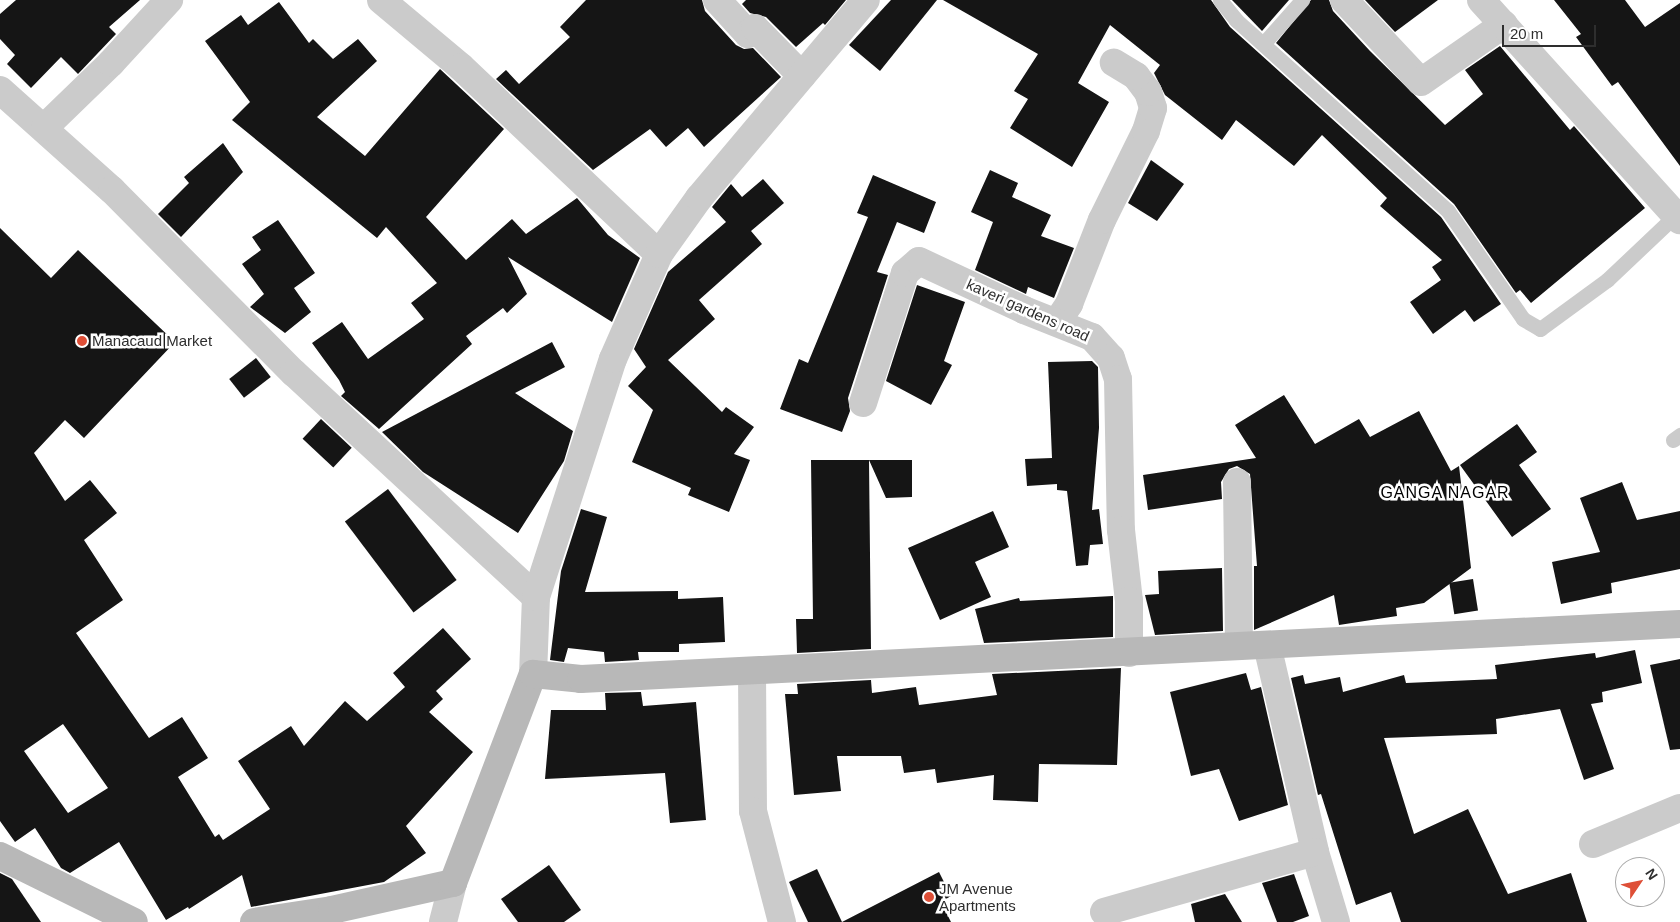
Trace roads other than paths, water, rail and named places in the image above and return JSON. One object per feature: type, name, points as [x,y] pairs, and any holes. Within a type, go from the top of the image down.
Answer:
[{"type":"street","points":[[45,127],[111,63],[169,0]]},
{"type":"street","points":[[381,0],[461,67],[659,254]]},
{"type":"street","points":[[717,0],[748,34],[755,28],[802,76]]},
{"type":"street","points":[[443,922],[453,883],[533,674],[536,597],[613,359],[659,254],[699,198],[866,0]]},
{"type":"street","points":[[1344,0],[1421,82],[1504,24]]},
{"type":"street","points":[[1481,0],[1679,216]]},
{"type":"street","points":[[1057,322],[1069,304],[1102,220],[1146,131],[1153,108],[1148,92],[1136,76],[1114,63]]},
{"type":"street","points":[[0,90],[45,127],[233,309],[294,374],[536,597]]},
{"type":"street","name":"kaveri gardens road","points":[[863,402],[905,272],[919,261],[1092,337],[1111,358],[1118,379],[1121,530],[1129,601],[1129,653]]},
{"type":"street","points":[[1237,482],[1239,646]]},
{"type":"street","points":[[533,674],[581,679],[1680,624]]},
{"type":"street","points":[[1267,645],[1331,921]]},
{"type":"street","points":[[752,671],[753,811],[782,922]]},
{"type":"street","points":[[1593,844],[1680,808]]},
{"type":"street","points":[[1104,912],[1315,852]]},
{"type":"street","points":[[0,856],[134,922]]},
{"type":"street","points":[[254,922],[332,910],[453,883]]},
{"type":"lane","points":[[1220,0],[1263,44],[1448,211],[1523,319],[1540,329],[1607,280],[1679,216]]},
{"type":"lane","points":[[1263,44],[1302,0]]},
{"type":"place","name":"Manacaud Market","points":[[82,341]]},
{"type":"place","name":"JM Avenue Apartments","points":[[929,897]]},
{"type":"district","name":"GANGA NAGAR","points":[[1445,493]]}]
